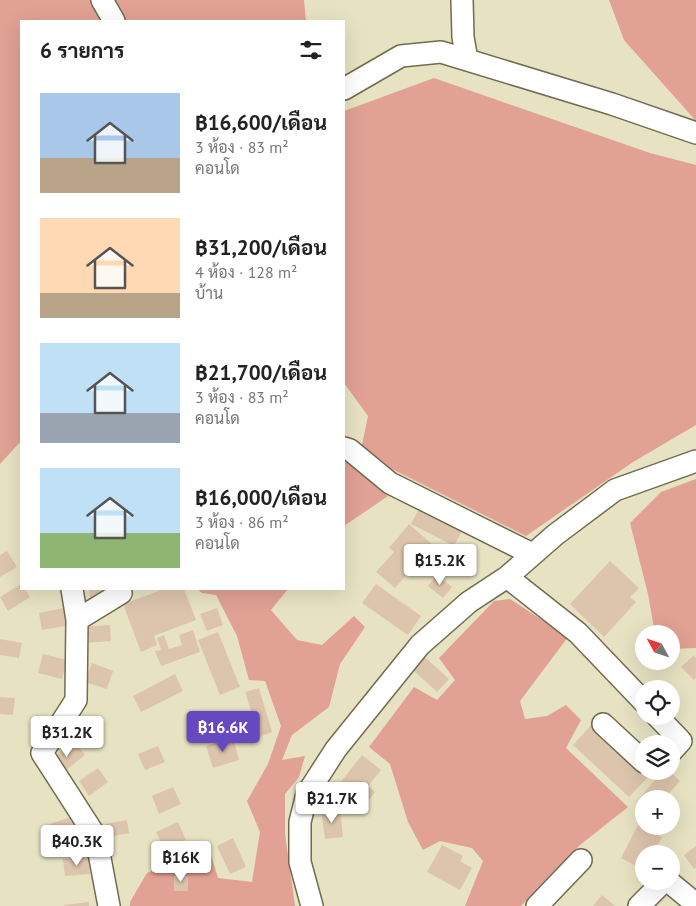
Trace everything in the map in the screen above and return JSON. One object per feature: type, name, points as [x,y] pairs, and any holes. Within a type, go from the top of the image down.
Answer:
[{"type":"street","points":[[102,0],[113,20]]},
{"type":"street","points":[[462,0],[463,38],[467,60]]},
{"type":"street","points":[[345,88],[401,56],[441,52],[612,104],[696,133]]},
{"type":"street","points":[[345,448],[350,450],[390,483],[532,554]]},
{"type":"street","points":[[312,906],[300,862],[300,822],[307,794],[336,749],[420,645],[469,602],[507,577],[554,535],[615,490],[696,461]]},
{"type":"street","points":[[507,577],[578,633],[635,693]]},
{"type":"street","points":[[72,590],[77,620],[76,700],[42,754],[96,837],[109,906]]},
{"type":"street","points":[[77,620],[121,593],[120,590]]},
{"type":"street","points":[[603,724],[635,754]]},
{"type":"street","points":[[666,725],[675,735]]},
{"type":"street","points":[[537,906],[581,860]]},
{"type":"street","points":[[639,906],[655,890]]},
{"type":"street","points":[[679,890],[696,904]]},
{"type":"shaded area","points":[[0,0],[304,0],[306,20],[20,20],[20,442],[0,464]]},
{"type":"shaded area","points":[[609,0],[696,0],[696,121],[624,40]]},
{"type":"shaded area","points":[[434,78],[650,153],[696,165],[696,425],[633,462],[526,536],[392,469],[362,445],[368,416],[345,384],[345,111]]},
{"type":"shaded area","points":[[345,461],[352,464],[388,496],[345,525]]},
{"type":"shaded area","points":[[696,479],[696,648],[680,649],[680,625],[653,625],[648,594],[630,523],[661,492]]},
{"type":"shaded area","points":[[198,590],[287,590],[271,610],[297,640],[322,645],[354,616],[365,627],[340,664],[329,707],[292,735],[282,760],[305,756],[299,777],[285,794],[285,834],[295,906],[130,906],[130,902],[147,873],[208,845],[218,878],[252,882],[260,832],[247,801],[268,764],[281,726],[265,681],[249,680],[237,636],[216,595],[202,593]]},
{"type":"shaded area","points":[[510,599],[568,637],[520,701],[525,719],[547,716],[566,705],[581,720],[566,748],[628,807],[580,845],[521,906],[465,906],[483,861],[472,848],[440,841],[423,850],[408,822],[390,764],[369,747],[414,687],[437,700],[455,680],[439,658],[494,601]]},
{"type":"building","points":[[421,505],[464,527],[454,546],[411,524]]},
{"type":"building","points":[[409,524],[433,545],[395,588],[376,572],[394,552],[389,548]]},
{"type":"building","points":[[7,551],[17,567],[0,577],[0,555]]},
{"type":"building","points":[[610,561],[639,588],[630,597],[636,602],[604,637],[570,604]]},
{"type":"building","points":[[437,575],[452,587],[443,598],[428,586]]},
{"type":"building","points":[[376,584],[421,616],[408,635],[362,603]]},
{"type":"building","points":[[20,585],[20,590],[26,590],[30,597],[8,611],[0,597]]},
{"type":"building","points":[[89,590],[109,590],[110,594],[90,598]]},
{"type":"building","points":[[161,590],[184,590],[196,620],[154,636],[157,645],[141,652],[123,604]]},
{"type":"building","points":[[68,607],[71,625],[42,630],[39,613]]},
{"type":"building","points":[[217,608],[223,625],[207,631],[200,614]]},
{"type":"building","points":[[110,625],[111,641],[84,643],[83,627]]},
{"type":"building","points":[[193,630],[200,652],[161,666],[155,651],[161,650],[157,638],[164,635],[169,649],[182,645],[179,635]]},
{"type":"building","points":[[218,632],[240,687],[220,695],[198,640]]},
{"type":"building","points":[[0,639],[22,643],[19,658],[0,655]]},
{"type":"building","points":[[43,654],[67,660],[62,679],[38,673]]},
{"type":"building","points":[[694,655],[696,658],[696,678],[694,680],[681,667]]},
{"type":"building","points":[[425,657],[449,679],[437,692],[413,670]]},
{"type":"building","points":[[92,663],[113,671],[107,689],[85,682]]},
{"type":"building","points":[[175,674],[183,691],[141,712],[133,696]]},
{"type":"building","points":[[259,688],[272,732],[259,737],[245,692]]},
{"type":"building","points":[[0,697],[15,698],[13,715],[0,714]]},
{"type":"building","points":[[594,722],[635,761],[635,780],[645,780],[629,797],[573,745]]},
{"type":"building","points":[[233,737],[239,760],[213,768],[206,746]]},
{"type":"building","points":[[74,741],[85,755],[61,774],[50,760]]},
{"type":"building","points":[[158,746],[165,762],[145,770],[138,754]]},
{"type":"building","points":[[362,755],[381,770],[368,786],[375,792],[368,801],[363,796],[356,805],[335,789]]},
{"type":"building","points":[[98,768],[108,782],[89,796],[79,781]]},
{"type":"building","points":[[655,780],[680,781],[672,790],[646,790]]},
{"type":"building","points":[[173,787],[181,804],[159,814],[152,796]]},
{"type":"building","points":[[340,808],[343,837],[325,839],[321,811]]},
{"type":"building","points":[[74,816],[79,832],[55,840],[50,824]]},
{"type":"building","points":[[127,820],[129,833],[108,837],[106,824]]},
{"type":"building","points":[[178,822],[186,840],[165,850],[156,832]]},
{"type":"building","points":[[635,831],[635,835],[658,835],[662,837],[658,845],[635,845],[635,865],[621,858]]},
{"type":"building","points":[[233,838],[246,867],[230,874],[217,846]]},
{"type":"building","points":[[442,845],[463,856],[460,861],[472,868],[460,890],[427,872]]},
{"type":"building","points":[[696,846],[696,868],[694,869],[684,855]]},
{"type":"building","points":[[88,857],[90,874],[65,876],[63,859]]},
{"type":"building","points":[[174,876],[188,876],[188,891],[174,891]]},
{"type":"building","points":[[602,895],[615,906],[593,906]]},
{"type":"building","points":[[89,902],[89,906],[64,906],[64,905]]}]
